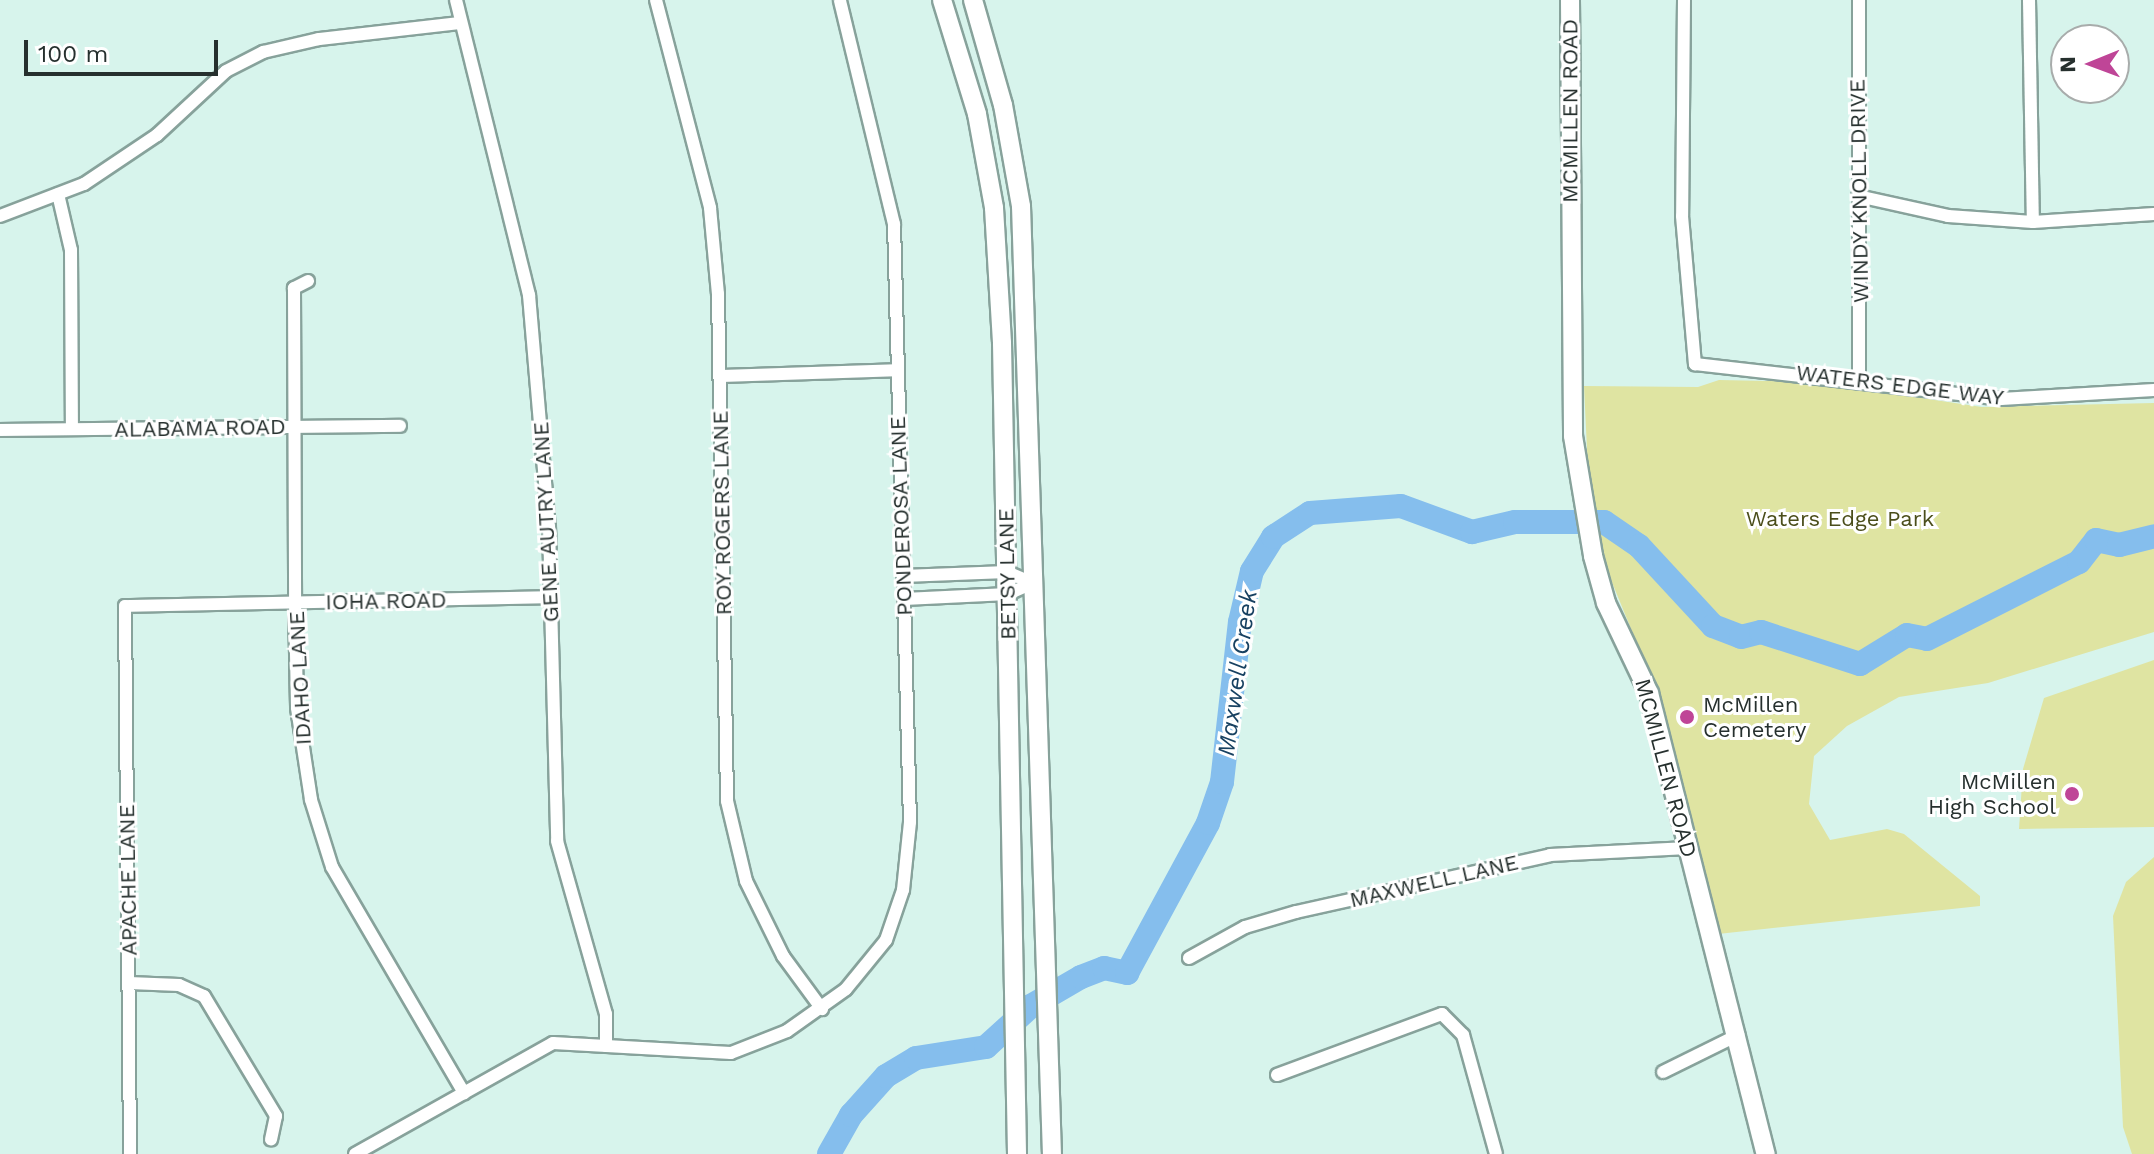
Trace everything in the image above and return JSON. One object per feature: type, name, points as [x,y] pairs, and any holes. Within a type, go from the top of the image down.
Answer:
[{"type":"main road","name":"BETSY LANE","points":[[942,0],[977,114],[994,208],[1008,594],[1017,1154]]},
{"type":"main road","name":"BETSY LANE","points":[[973,0],[1003,105],[1021,206],[1048,915],[1052,1154]]},
{"type":"main road","name":"MCMILLEN ROAD","points":[[1570,0],[1573,436],[1581,490],[1593,556],[1606,603],[1649,693],[1766,1154]]},
{"type":"street","name":"GENE AUTRY LANE","points":[[456,0],[529,295],[551,597],[557,841],[606,1014],[606,1046]]},
{"type":"street","name":"ROY ROGERS LANE","points":[[656,0],[710,208],[720,376],[727,801],[746,881],[783,956],[822,1009]]},
{"type":"street","name":"PONDEROSA LANE","points":[[822,1009],[886,940],[903,890],[910,822],[894,224],[840,0]]},
{"type":"street","name":"WATERS EDGE WAY","points":[[1684,0],[1682,216],[1695,364],[2001,399],[2154,390]]},
{"type":"street","name":"WINDY KNOLL DRIVE","points":[[1859,0],[1859,382]]},
{"type":"street","points":[[2029,0],[2033,222]]},
{"type":"street","points":[[0,216],[84,184],[157,135],[226,71],[263,52],[319,39],[460,23]]},
{"type":"street","points":[[58,194],[71,250],[72,429]]},
{"type":"street","points":[[1858,196],[1948,216],[2033,222],[2154,214]]},
{"type":"street","name":"IDAHO LANE","points":[[308,281],[294,288],[295,602],[297,708],[311,800],[332,867],[464,1093]]},
{"type":"street","points":[[720,376],[897,370]]},
{"type":"street","name":"ALABAMA ROAD","points":[[0,430],[400,426]]},
{"type":"street","points":[[903,576],[1007,572],[1033,583]]},
{"type":"street","points":[[904,599],[1008,594],[1033,583]]},
{"type":"street","name":"IOHA ROAD","points":[[125,606],[551,597]]},
{"type":"street","name":"APACHE LANE","points":[[125,606],[130,1154]]},
{"type":"street","name":"MAXWELL LANE","points":[[1189,958],[1245,927],[1473,872],[1584,849],[1688,848]]},
{"type":"street","points":[[129,983],[179,985],[204,996],[276,1116],[271,1139]]},
{"type":"street","points":[[355,1154],[553,1043],[731,1053],[822,1009]]},
{"type":"street","points":[[1277,1075],[1442,1014],[1463,1035],[1496,1154]]},
{"type":"street","points":[[1663,1072],[1738,1035]]},
{"type":"green space","name":"Waters Edge Park","points":[[1719,380],[1813,382],[1982,407],[2154,403],[2154,632],[1988,683],[1899,697],[1847,726],[1814,756],[1809,804],[1830,840],[1887,829],[1904,834],[1980,896],[1980,906],[1718,934],[1659,697],[1602,558],[1588,471],[1584,386],[1698,387]]},
{"type":"green space","points":[[2154,660],[2154,827],[2019,829],[2023,769],[2044,698]]},
{"type":"green space","points":[[2154,857],[2154,1154],[2132,1154],[2123,1127],[2113,916],[2126,882]]},
{"type":"waterway","name":"Maxwell Creek","points":[[829,1154],[851,1115],[886,1076],[916,1058],[986,1047],[1031,1006],[1081,977],[1104,968],[1127,973],[1208,823],[1222,782],[1240,622],[1252,571],[1273,537],[1310,513],[1401,506],[1472,532],[1515,522],[1604,522],[1639,546],[1713,626],[1741,637],[1761,632],[1860,664],[1907,635],[1927,639],[2079,562],[2096,540],[2119,545],[2154,536]]},
{"type":"place","name":"McMillen Cemetery","points":[[1687,717]]},
{"type":"place","name":"McMillen High School","points":[[2072,794]]}]
